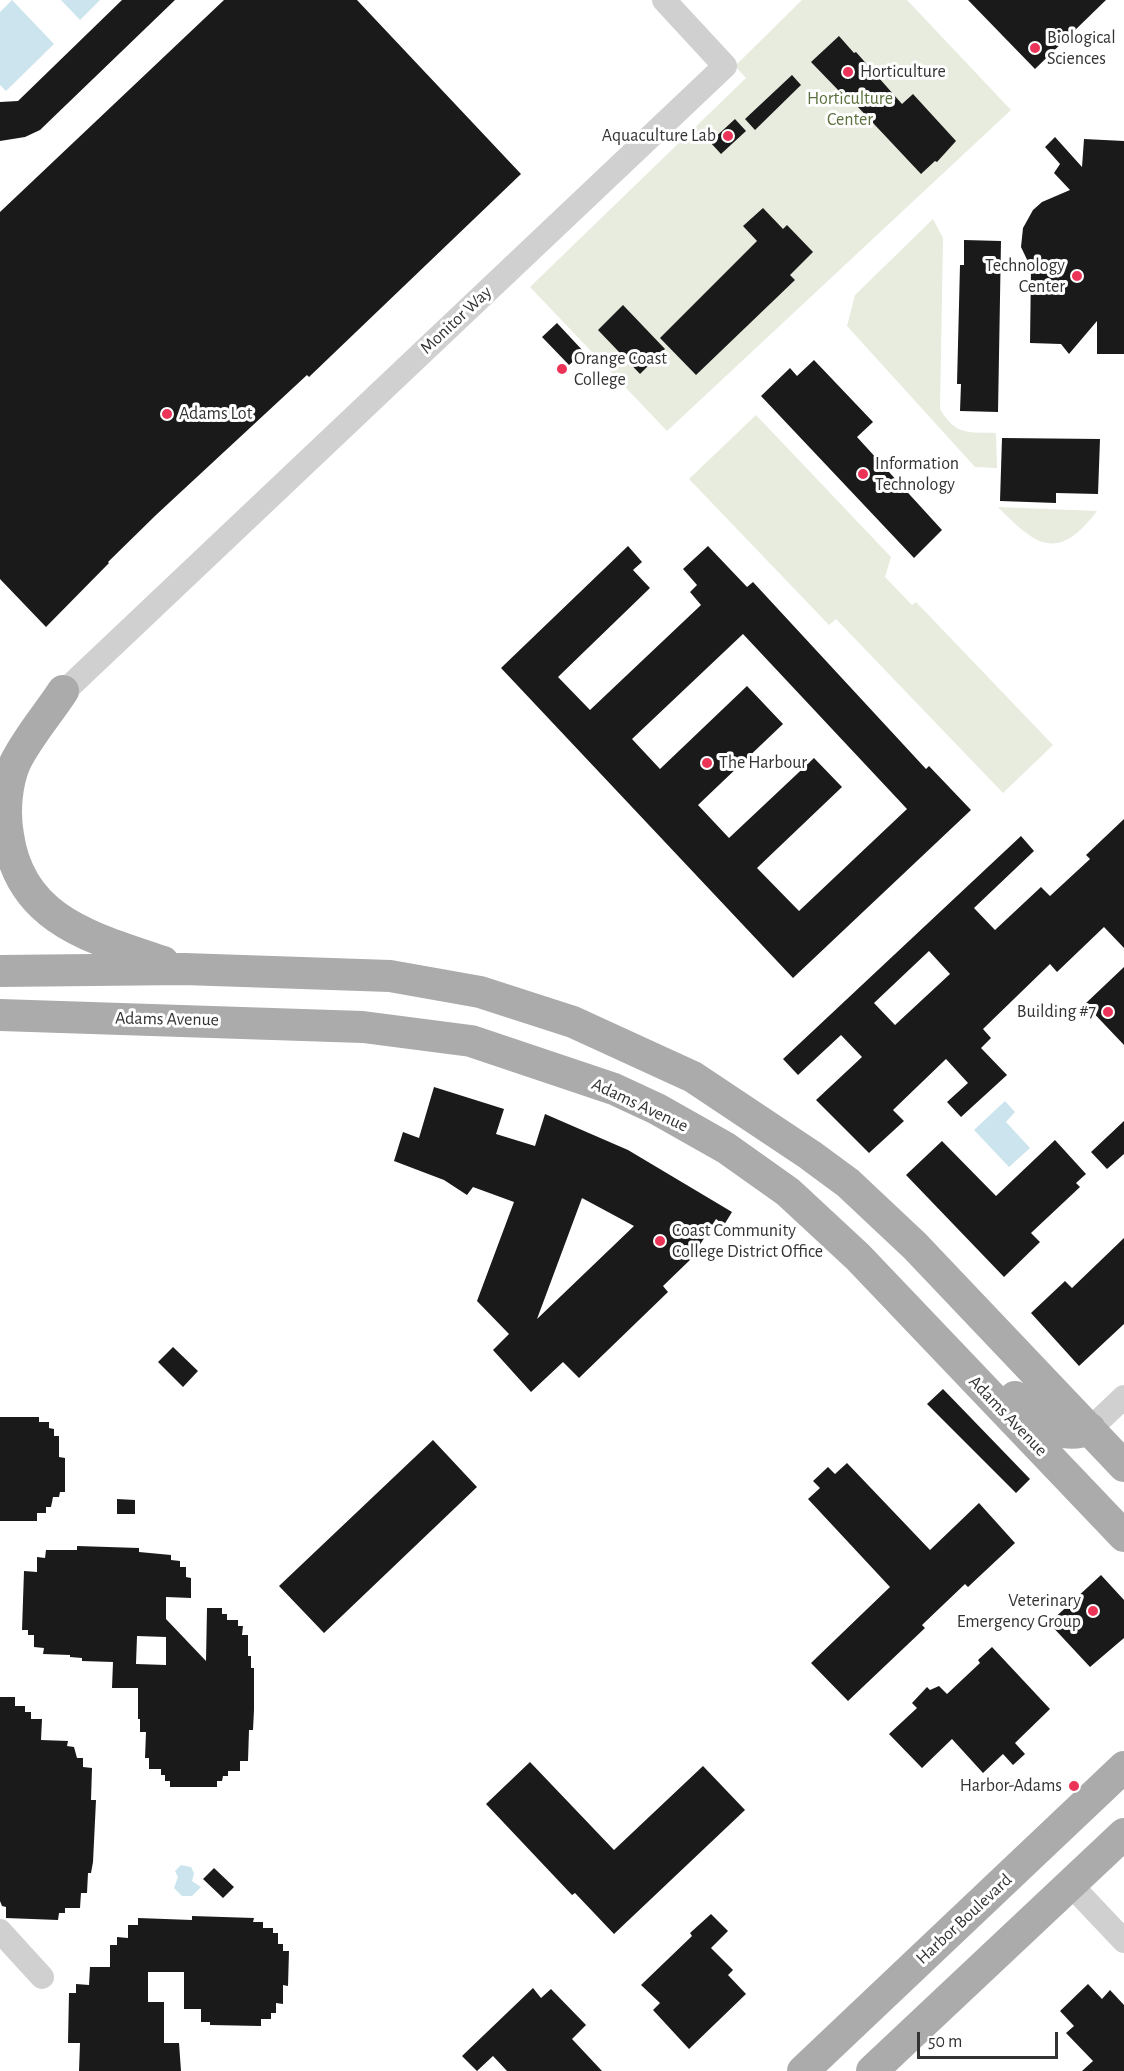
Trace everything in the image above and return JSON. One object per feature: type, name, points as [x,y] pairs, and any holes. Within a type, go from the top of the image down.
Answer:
[{"type":"main road","points":[[63,691],[15,764],[6,821],[10,854],[26,885],[37,901],[52,916],[88,936],[184,969]]},
{"type":"main road","points":[[0,971],[184,969],[390,976],[480,992],[573,1022],[693,1077],[848,1183],[915,1246],[1124,1466]]},
{"type":"main road","name":"Adams Avenue","points":[[0,1015],[363,1027],[471,1041],[614,1089],[657,1109],[726,1148],[788,1192],[858,1257],[1124,1536]]},
{"type":"main road","points":[[726,1148],[747,1113]]},
{"type":"main road","points":[[970,1304],[934,1339],[976,1355],[1032,1415],[1059,1432],[1076,1435],[1090,1429]]},
{"type":"main road","name":"Harbor Boulevard","points":[[818,2066],[1124,1767]]},
{"type":"main road","points":[[872,2071],[1124,1834]]},
{"type":"street","name":"Monitor Way","points":[[63,691],[725,66],[664,0]]},
{"type":"street","points":[[0,760],[63,691]]},
{"type":"street","points":[[1090,1429],[1124,1397]]},
{"type":"street","points":[[1071,1885],[1124,1941]]},
{"type":"street","points":[[0,1931],[42,1977]]},
{"type":"green space","name":"Horticulture Center","points":[[802,0],[907,0],[1011,110],[667,431],[530,287],[746,78],[735,66]]},
{"type":"green space","points":[[933,219],[943,238],[940,409],[952,424],[963,431],[996,433],[997,468],[975,467],[847,326],[855,295]]},
{"type":"green space","points":[[756,415],[891,557],[885,577],[912,605],[916,602],[1053,745],[1003,793],[836,619],[829,625],[689,479]]},
{"type":"green space","points":[[998,507],[1097,511],[1071,538],[1059,543],[1048,543],[1024,532]]},
{"type":"water","points":[[12,0],[54,44],[6,91],[0,85],[0,12]]},
{"type":"water","points":[[61,0],[100,0],[80,20]]},
{"type":"water","points":[[1005,1101],[1015,1112],[1006,1122],[1030,1148],[1009,1167],[974,1130]]},
{"type":"water","points":[[181,1865],[191,1867],[194,1873],[192,1881],[201,1887],[192,1896],[182,1896],[174,1888],[178,1877],[175,1871]]},
{"type":"building","points":[[122,0],[175,0],[40,130],[25,137],[0,141],[0,102],[18,101]]},
{"type":"building","name":"Adams Lot","points":[[224,0],[357,0],[521,174],[309,377],[307,375],[156,515],[46,627],[0,579],[0,212]]},
{"type":"building","name":"Biological Sciences","points":[[968,0],[1106,0],[1035,69]]},
{"type":"building","points":[[839,36],[902,104],[913,94],[956,141],[937,162],[935,161],[921,174],[842,90],[840,92],[811,62]]},
{"type":"building","points":[[792,75],[801,85],[755,130],[745,119]]},
{"type":"building","name":"Aquaculture Lab","points":[[735,119],[746,131],[721,154],[710,142]]},
{"type":"building","name":"Technology Center","points":[[1055,137],[1082,167],[1084,139],[1124,141],[1124,354],[1097,354],[1097,321],[1069,354],[1061,344],[1030,343],[1031,268],[1021,247],[1023,228],[1033,210],[1042,202],[1070,190],[1054,173],[1060,164],[1045,147]]},
{"type":"building","points":[[763,208],[783,229],[787,225],[813,252],[790,275],[795,280],[696,375],[660,338],[757,241],[743,226]]},
{"type":"building","name":"Technology Center","points":[[964,240],[1001,241],[998,412],[960,411],[961,384],[957,384],[960,265],[964,265]]},
{"type":"building","points":[[623,305],[665,349],[640,374],[598,330]]},
{"type":"building","points":[[557,323],[584,352],[569,365],[542,337]]},
{"type":"building","name":"Information Technology","points":[[814,360],[873,422],[857,437],[942,530],[914,558],[761,396],[790,368],[797,376]]},
{"type":"building","points":[[1002,438],[1100,439],[1098,494],[1056,493],[1056,503],[1000,501]]},
{"type":"building","name":"The Harbour","points":[[628,546],[642,562],[633,570],[650,588],[558,677],[590,710],[701,605],[690,592],[697,585],[683,569],[708,546],[747,587],[753,582],[926,769],[929,766],[971,810],[793,978],[501,668]],"holes":[[[743,634],[907,809],[799,911],[757,868],[842,787],[814,758],[729,838],[698,805],[783,724],[747,686],[660,769],[632,739]]]},
{"type":"building","points":[[1124,819],[1124,948],[1104,927],[1057,972],[1050,964],[983,1029],[991,1038],[981,1048],[1007,1075],[961,1117],[947,1102],[968,1083],[946,1059],[893,1110],[904,1121],[869,1153],[816,1100],[862,1057],[841,1035],[798,1075],[783,1059],[1021,836],[1034,851],[974,908],[995,930],[1041,887],[1050,896],[1090,859],[1086,855]],"holes":[[[929,951],[950,974],[895,1025],[874,1003]]]},
{"type":"building","name":"Building #7","points":[[1124,967],[1124,1045],[1085,1004]]},
{"type":"building","name":"Coast Community College District Office","points":[[434,1087],[504,1109],[496,1134],[535,1146],[545,1114],[628,1150],[732,1212],[724,1225],[716,1219],[691,1259],[663,1286],[668,1292],[579,1378],[563,1362],[531,1392],[493,1350],[509,1334],[477,1301],[514,1202],[473,1187],[467,1195],[444,1180],[394,1161],[403,1132],[419,1138]],"holes":[[[582,1198],[634,1226],[537,1319]]]},
{"type":"building","points":[[1124,1121],[1124,1154],[1107,1169],[1091,1152]]},
{"type":"building","points":[[1055,1140],[1086,1174],[1076,1183],[1080,1187],[1031,1233],[1040,1242],[1004,1277],[906,1175],[942,1141],[996,1196]]},
{"type":"building","points":[[1124,1238],[1124,1324],[1079,1366],[1031,1313],[1065,1281],[1072,1288]]},
{"type":"building","points":[[173,1347],[198,1371],[183,1387],[158,1362]]},
{"type":"building","points":[[943,1389],[1030,1479],[1016,1493],[927,1404]]},
{"type":"building","points":[[0,1417],[39,1417],[39,1422],[49,1422],[49,1428],[54,1429],[54,1436],[59,1436],[59,1457],[65,1458],[65,1492],[60,1492],[59,1497],[53,1497],[51,1507],[46,1507],[46,1513],[37,1513],[37,1521],[0,1521]]},
{"type":"building","points":[[433,1440],[477,1487],[324,1633],[279,1586]]},
{"type":"building","points":[[847,1463],[930,1550],[979,1503],[1015,1543],[968,1587],[965,1584],[922,1625],[925,1628],[848,1701],[811,1663],[890,1587],[808,1499],[820,1488],[813,1481],[828,1467],[835,1474]]},
{"type":"building","points":[[117,1499],[135,1500],[135,1514],[117,1514]]},
{"type":"building","points":[[77,1546],[139,1548],[139,1552],[171,1555],[171,1560],[180,1561],[180,1567],[186,1567],[186,1577],[191,1578],[191,1598],[166,1597],[166,1619],[206,1661],[207,1608],[222,1608],[222,1614],[227,1614],[227,1620],[238,1620],[238,1626],[243,1626],[242,1635],[248,1635],[248,1656],[251,1656],[251,1668],[254,1668],[253,1730],[249,1730],[248,1761],[240,1761],[240,1771],[228,1771],[228,1776],[223,1776],[222,1781],[217,1781],[217,1787],[170,1787],[170,1781],[165,1781],[165,1775],[161,1775],[161,1769],[149,1769],[149,1758],[145,1758],[146,1732],[140,1732],[140,1719],[138,1719],[138,1688],[112,1688],[113,1662],[82,1661],[82,1658],[70,1657],[70,1655],[43,1654],[44,1648],[34,1647],[34,1635],[28,1635],[28,1630],[22,1630],[24,1571],[37,1572],[37,1557],[45,1558],[46,1550],[77,1550]],"holes":[[[137,1636],[166,1637],[166,1665],[136,1664]]]},
{"type":"building","name":"Veterinary Emergency Group","points":[[1101,1575],[1124,1600],[1124,1638],[1090,1667],[1049,1623]]},
{"type":"building","points":[[992,1647],[1050,1709],[1015,1743],[1025,1754],[1013,1765],[1003,1754],[983,1773],[952,1739],[922,1768],[889,1734],[917,1708],[912,1703],[927,1687],[930,1690],[939,1686],[947,1694],[980,1663],[978,1660]]},
{"type":"building","points":[[0,1697],[15,1697],[15,1706],[25,1706],[25,1712],[31,1712],[31,1719],[42,1719],[41,1740],[68,1741],[67,1746],[74,1747],[77,1758],[83,1758],[83,1767],[92,1768],[91,1800],[96,1800],[93,1862],[91,1873],[88,1873],[87,1893],[81,1893],[80,1908],[65,1908],[65,1913],[59,1913],[58,1920],[6,1918],[6,1907],[2,1906],[0,1901]]},
{"type":"building","points":[[530,1762],[614,1850],[703,1766],[745,1810],[614,1934],[575,1893],[572,1895],[486,1804]]},
{"type":"building","points":[[214,1868],[234,1887],[223,1898],[203,1879]]},
{"type":"building","points":[[711,1914],[728,1931],[711,1948],[733,1970],[728,1975],[746,1994],[689,2049],[653,2010],[660,2003],[641,1985],[692,1936],[690,1933]]},
{"type":"building","points":[[192,1916],[254,1918],[253,1922],[263,1922],[263,1928],[273,1928],[273,1933],[278,1933],[278,1944],[283,1944],[283,1951],[289,1951],[288,1986],[283,1985],[283,2004],[276,2003],[276,2013],[271,2013],[271,2019],[261,2019],[261,2026],[210,2025],[210,2022],[201,2022],[201,2009],[184,2009],[184,1972],[148,1972],[148,2002],[164,2002],[164,2043],[179,2043],[181,2071],[79,2071],[80,2043],[68,2043],[69,1993],[76,1993],[76,1984],[89,1985],[90,1967],[110,1967],[110,1945],[117,1945],[117,1937],[128,1938],[128,1925],[138,1925],[138,1918],[192,1920]]},
{"type":"building","points":[[1088,1984],[1102,1999],[1110,1990],[1124,2005],[1124,2071],[1082,2071],[1093,2061],[1066,2033],[1074,2026],[1060,2011]]},
{"type":"building","points":[[533,1988],[541,1998],[551,1989],[586,2025],[572,2039],[602,2071],[507,2071],[493,2056],[477,2071],[462,2056]]},
{"type":"place","name":"Biological Sciences","points":[[1035,48]]},
{"type":"place","name":"Horticulture","points":[[848,72]]},
{"type":"place","name":"Aquaculture Lab","points":[[728,136]]},
{"type":"place","name":"Technology Center","points":[[1077,276]]},
{"type":"place","name":"Orange Coast College","points":[[562,369]]},
{"type":"place","name":"Adams Lot","points":[[167,414]]},
{"type":"place","name":"Information Technology","points":[[863,474]]},
{"type":"place","name":"The Harbour","points":[[707,763]]},
{"type":"place","name":"Building #7","points":[[1108,1012]]},
{"type":"place","name":"Coast Community College District Office","points":[[660,1241]]},
{"type":"place","name":"Veterinary Emergency Group","points":[[1093,1611]]},
{"type":"place","name":"Harbor-Adams","points":[[1074,1786]]}]
